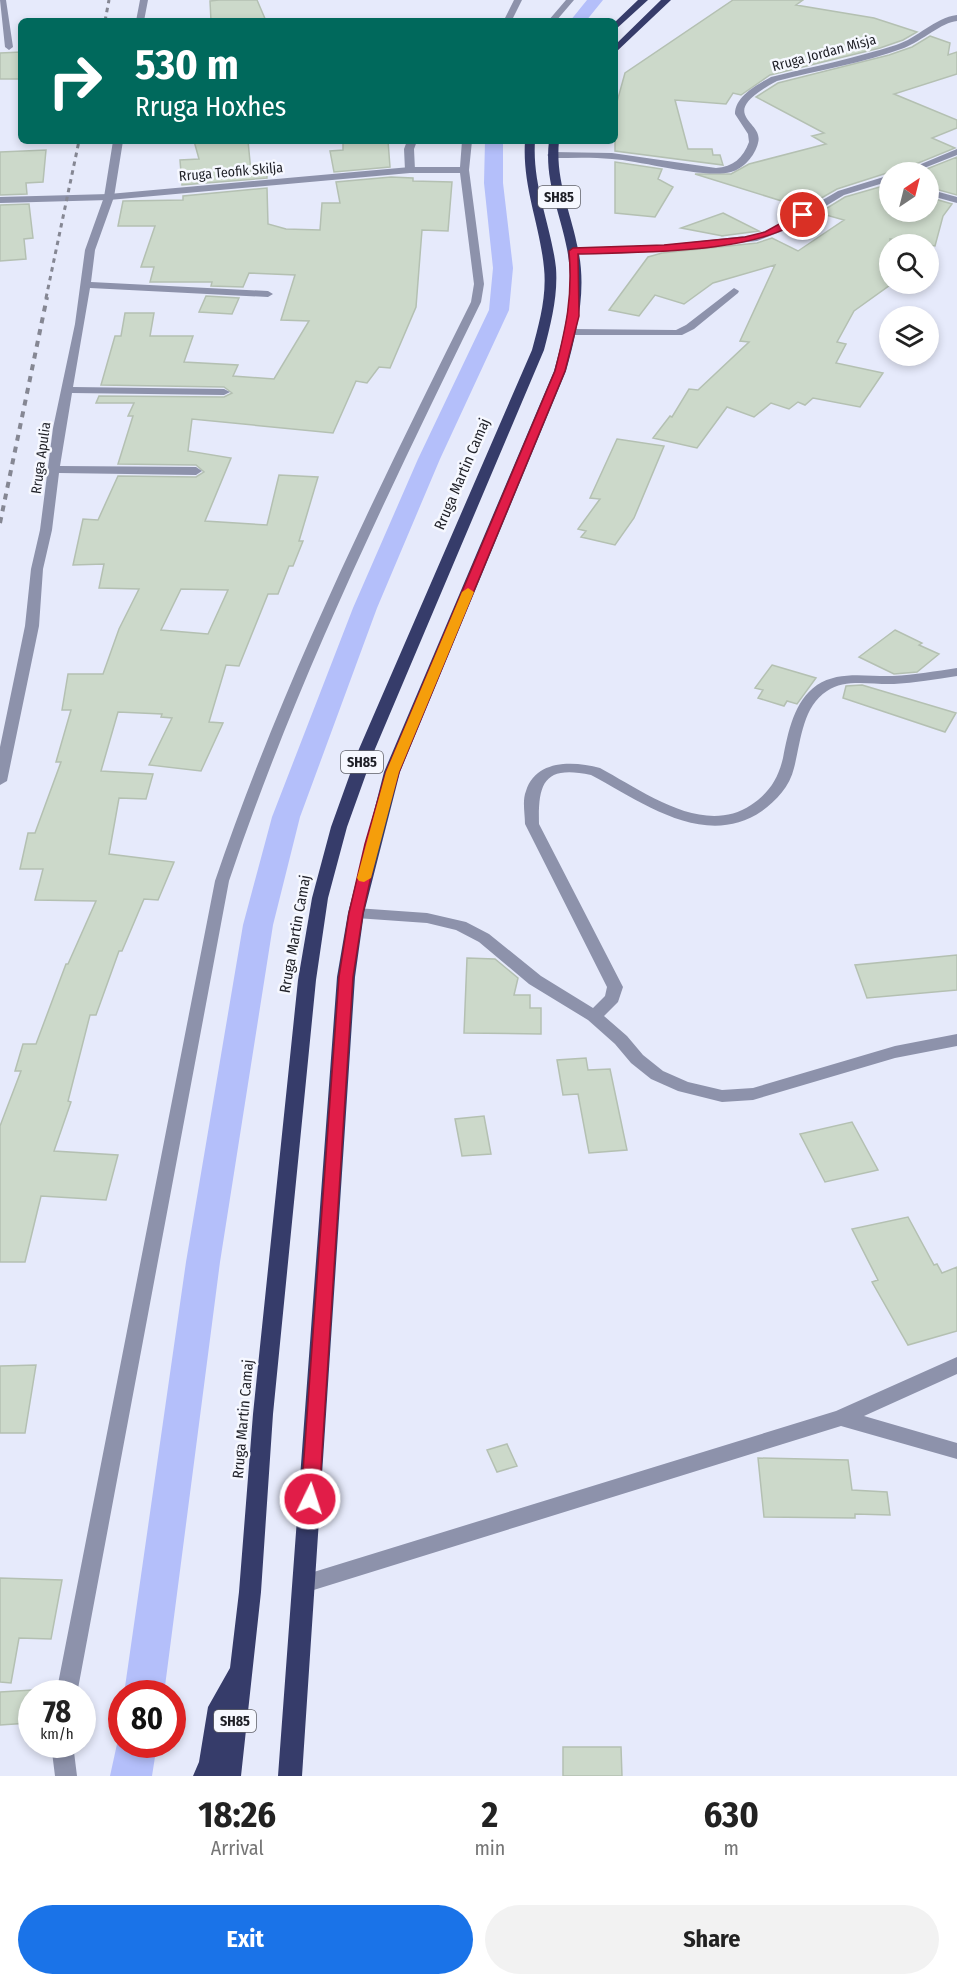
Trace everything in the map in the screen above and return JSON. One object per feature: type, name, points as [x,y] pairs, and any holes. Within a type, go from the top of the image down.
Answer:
[{"type":"highway","points":[[618,24],[643,0]]},
{"type":"highway","points":[[618,47],[666,0]]},
{"type":"highway","name":"Rruga Martin Camaj","points":[[229,1776],[250,1592],[263,1414],[307,980],[320,898],[339,826],[367,749],[538,350],[548,312],[551,288],[549,266],[529,171],[531,144]]},
{"type":"highway","name":"SH85","points":[[290,1776],[346,977],[356,913],[372,844],[393,772],[560,371],[571,332],[575,293],[573,251],[560,202],[552,155],[554,144]]},
{"type":"highway","points":[[205,1776],[211,1764],[220,1707],[240,1667]]},
{"type":"street","points":[[141,18],[144,0]]},
{"type":"street","points":[[510,18],[518,0]]},
{"type":"street","points":[[555,18],[570,0]]},
{"type":"street","points":[[1,5],[4,47]]},
{"type":"street","name":"Rruga Jordan Misja","points":[[552,155],[612,156],[716,171],[731,170],[742,164],[753,145],[754,138],[740,114],[740,106],[759,87],[774,79],[899,47],[919,39],[946,19],[957,18]]},
{"type":"street","name":"Rruga Apulia","points":[[0,781],[32,626],[37,569],[46,530],[90,250],[109,197],[118,144]]},
{"type":"street","points":[[410,170],[411,144]]},
{"type":"street","points":[[69,1680],[222,881],[246,810],[329,609],[368,521],[476,302],[479,284],[464,170],[467,144]]},
{"type":"street","points":[[932,162],[957,152]]},
{"type":"street","name":"Rruga Teofik Skilja","points":[[0,200],[109,197],[410,170],[464,170]]},
{"type":"street","points":[[573,251],[664,248],[757,238],[784,227],[841,193],[879,182]]},
{"type":"street","points":[[939,195],[957,200]]},
{"type":"street","points":[[85,285],[268,294]]},
{"type":"street","points":[[571,332],[678,333],[690,327],[734,291]]},
{"type":"street","points":[[67,390],[224,392]]},
{"type":"street","points":[[54,469],[196,471]]},
{"type":"street","points":[[594,1016],[612,999],[615,987],[532,824],[534,786],[544,775],[558,768],[581,768],[595,771],[676,815],[699,822],[724,823],[758,807],[776,792],[787,771],[801,714],[808,701],[820,688],[838,682],[862,679],[892,680],[957,672]]},
{"type":"street","points":[[356,913],[427,918],[461,926],[484,938],[535,981],[594,1016],[621,1040],[637,1059],[657,1075],[684,1087],[722,1096],[753,1094],[895,1052],[957,1040]]},
{"type":"street","points":[[304,1584],[841,1418],[957,1365]]},
{"type":"street","points":[[841,1418],[957,1451]]},
{"type":"street","points":[[64,1758],[66,1776]]},
{"type":"building","points":[[257,0],[265,18],[211,18],[210,1]]},
{"type":"building","points":[[733,0],[803,0],[796,5],[874,18],[917,32],[880,48],[770,75],[741,95],[733,93],[726,104],[675,100],[688,149],[712,149],[713,155],[720,155],[723,165],[615,151],[615,144],[618,144],[618,98],[625,73]]},
{"type":"building","points":[[930,36],[950,43],[948,55],[957,52],[957,74],[894,94],[957,120],[957,128],[932,138],[955,148],[921,162],[879,162],[879,176],[837,189],[804,208],[695,174],[731,174],[749,164],[826,144],[812,136],[824,133],[756,97],[778,83],[912,47]]},
{"type":"building","points":[[18,52],[18,79],[0,79],[0,53]]},
{"type":"building","points":[[195,144],[248,144],[251,172],[267,171],[267,178],[182,185],[180,160],[199,159]]},
{"type":"building","points":[[343,144],[388,144],[390,167],[334,172],[330,151],[343,150]]},
{"type":"building","points":[[46,150],[43,182],[26,183],[27,194],[0,195],[0,152]]},
{"type":"building","points":[[957,157],[957,195],[939,190],[939,164]]},
{"type":"building","points":[[615,162],[662,169],[658,179],[673,187],[655,217],[615,213]]},
{"type":"building","points":[[391,177],[413,178],[413,181],[452,182],[448,231],[422,230],[416,307],[390,368],[379,367],[367,383],[356,381],[333,433],[192,419],[188,451],[231,458],[205,521],[267,525],[279,475],[318,477],[299,541],[303,541],[293,566],[289,566],[278,594],[268,594],[239,666],[226,665],[209,722],[223,723],[201,771],[149,765],[172,718],[161,717],[162,714],[118,712],[101,771],[153,774],[146,799],[119,798],[109,854],[174,862],[158,900],[144,899],[122,951],[119,951],[96,1015],[90,1015],[68,1101],[71,1102],[54,1151],[118,1155],[106,1200],[41,1196],[25,1262],[0,1262],[0,1126],[21,1071],[15,1071],[23,1044],[36,1044],[66,964],[68,964],[96,901],[35,900],[43,869],[20,869],[28,833],[35,833],[61,762],[56,762],[71,710],[62,710],[68,674],[103,674],[119,629],[139,589],[99,588],[104,564],[73,565],[83,519],[98,520],[118,476],[196,477],[204,472],[196,465],[118,464],[133,416],[128,416],[134,403],[96,403],[99,396],[224,397],[232,393],[224,387],[101,385],[115,336],[121,336],[125,313],[154,313],[150,336],[193,336],[184,362],[238,365],[233,376],[274,379],[309,321],[281,320],[295,275],[249,273],[243,287],[211,286],[212,282],[150,282],[154,267],[141,267],[155,226],[118,226],[123,201],[183,200],[183,196],[267,188],[268,224],[286,229],[320,230],[322,203],[340,203],[336,182]],"holes":[[[181,589],[228,590],[208,634],[161,630]]]},
{"type":"building","points":[[879,187],[879,222],[939,222],[939,200],[952,204],[943,216],[938,234],[879,234],[879,293],[854,311],[837,342],[846,344],[836,363],[883,373],[860,407],[813,398],[805,405],[798,402],[789,409],[771,403],[754,417],[727,407],[697,448],[653,438],[670,416],[672,417],[689,389],[698,390],[749,342],[740,341],[775,265],[713,283],[684,304],[655,295],[639,316],[609,310],[648,257],[662,253],[757,243],[772,238],[798,251],[844,220],[819,213],[845,197]]},
{"type":"building","points":[[29,204],[33,238],[24,239],[26,259],[0,261],[0,205]]},
{"type":"building","points":[[723,213],[759,231],[722,236],[681,228]]},
{"type":"building","points":[[206,296],[239,298],[232,314],[199,312]]},
{"type":"building","points":[[617,439],[664,446],[634,518],[615,545],[581,537],[586,531],[578,529],[600,499],[590,498]]},
{"type":"building","points":[[895,630],[939,654],[917,672],[894,674],[859,657]]},
{"type":"building","points":[[772,665],[816,678],[797,704],[787,701],[784,706],[758,698],[763,690],[755,688]]},
{"type":"building","points":[[862,685],[956,713],[945,732],[843,698],[846,686]]},
{"type":"building","points":[[957,955],[957,990],[867,998],[855,965]]},
{"type":"building","points":[[467,958],[495,959],[518,978],[514,995],[530,995],[530,1008],[541,1008],[541,1034],[464,1033]]},
{"type":"building","points":[[586,1058],[588,1070],[610,1069],[627,1150],[589,1153],[578,1094],[563,1095],[557,1060]]},
{"type":"building","points":[[484,1116],[491,1154],[462,1156],[455,1119]]},
{"type":"building","points":[[852,1122],[878,1170],[825,1182],[800,1134]]},
{"type":"building","points":[[908,1217],[934,1265],[937,1264],[942,1273],[957,1267],[957,1331],[908,1345],[872,1282],[878,1280],[852,1229]]},
{"type":"building","points":[[36,1365],[25,1433],[0,1433],[0,1366]]},
{"type":"building","points":[[507,1444],[517,1466],[497,1472],[487,1450]]},
{"type":"building","points":[[758,1458],[848,1460],[852,1490],[887,1492],[890,1515],[855,1514],[855,1518],[764,1517]]},
{"type":"building","points":[[0,1578],[62,1580],[51,1639],[19,1638],[11,1683],[0,1682]]},
{"type":"building","points":[[18,1691],[18,1724],[0,1725],[0,1692]]},
{"type":"building","points":[[563,1747],[621,1747],[622,1776],[563,1776]]},
{"type":"waterway","points":[[580,18],[595,0]]},
{"type":"waterway","points":[[146,1680],[203,1262],[258,925],[286,817],[365,608],[429,459],[499,310],[503,268],[493,183],[494,144]]},
{"type":"waterway","points":[[131,1776],[134,1758]]},
{"type":"railway","points":[[106,18],[109,0]]},
{"type":"railway","points":[[46,298],[78,144]]},
{"type":"railway","points":[[0,523],[47,297]]},
{"type":"slow traffic","points":[[364,878],[393,772],[468,592]]},
{"type":"route","points":[[310,1499],[346,977],[356,913],[372,844],[393,772],[560,371],[574,316],[573,251],[664,248],[746,240],[784,227],[803,215]]}]
